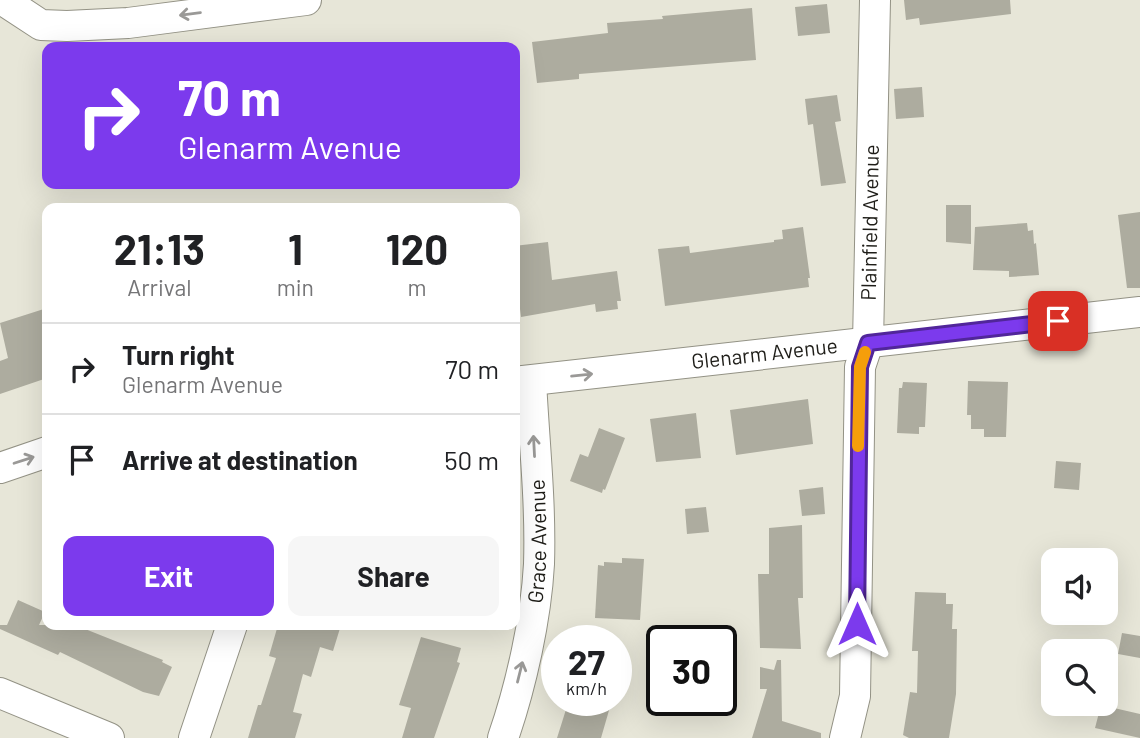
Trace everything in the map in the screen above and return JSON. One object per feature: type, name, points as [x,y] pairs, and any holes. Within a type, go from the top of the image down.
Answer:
[{"type":"street","points":[[3,0],[41,25],[67,26],[128,23],[306,0]]},
{"type":"street","name":"Plainfield Avenue","points":[[845,738],[855,696],[860,367],[868,343],[875,0]]},
{"type":"street","name":"Glenarm Avenue","points":[[523,382],[1140,312]]},
{"type":"street","name":"Grace Avenue","points":[[503,738],[525,653],[539,564],[523,382]]},
{"type":"street","points":[[0,468],[42,455]]},
{"type":"street","points":[[194,738],[230,630]]},
{"type":"street","points":[[0,693],[109,738]]},
{"type":"building","points":[[904,0],[1010,0],[1011,14],[920,25],[919,18],[906,20]]},
{"type":"building","points":[[827,4],[830,33],[798,36],[795,7]]},
{"type":"building","points":[[752,8],[756,60],[579,74],[579,79],[537,83],[532,42],[608,33],[607,23]]},
{"type":"building","points":[[922,87],[924,117],[896,119],[894,89]]},
{"type":"building","points":[[837,95],[841,121],[835,122],[846,183],[821,186],[813,124],[808,125],[805,99]]},
{"type":"building","points":[[946,205],[971,205],[971,244],[946,242]]},
{"type":"building","points":[[1140,212],[1140,288],[1127,288],[1118,215]]},
{"type":"building","points":[[1027,223],[1028,231],[1033,230],[1034,244],[1036,243],[1039,275],[1009,277],[1009,271],[973,270],[975,227]]},
{"type":"building","points":[[803,227],[809,287],[665,306],[658,249],[689,246],[690,253],[774,242],[783,239],[782,230]]},
{"type":"building","points":[[548,242],[552,280],[617,271],[621,301],[617,301],[618,309],[596,312],[595,304],[521,317],[520,245]]},
{"type":"building","points":[[42,310],[42,380],[0,394],[0,361],[8,358],[0,323]]},
{"type":"building","points":[[968,381],[1008,382],[1006,437],[984,437],[984,429],[971,429],[971,415],[967,415]]},
{"type":"building","points":[[903,382],[927,383],[925,427],[919,427],[919,434],[897,433],[899,388],[902,388]]},
{"type":"building","points":[[808,399],[813,444],[736,455],[730,410]]},
{"type":"building","points":[[696,413],[701,458],[656,462],[650,419]]},
{"type":"building","points":[[599,428],[625,438],[602,493],[570,481],[580,454],[588,457]]},
{"type":"building","points":[[1056,461],[1081,463],[1079,490],[1054,488]]},
{"type":"building","points":[[823,487],[825,514],[802,516],[799,490]]},
{"type":"building","points":[[706,507],[709,532],[687,534],[685,509]]},
{"type":"building","points":[[802,525],[803,598],[798,598],[801,649],[760,648],[758,574],[769,574],[769,528]]},
{"type":"building","points":[[622,558],[644,559],[640,620],[595,618],[598,565],[604,566],[604,562],[622,563]]},
{"type":"building","points":[[915,592],[946,593],[946,604],[953,604],[952,629],[957,629],[956,694],[949,738],[909,738],[903,735],[910,692],[917,693],[918,651],[912,651]]},
{"type":"building","points":[[18,600],[42,611],[39,625],[42,625],[42,630],[88,630],[163,660],[162,662],[172,667],[159,696],[143,692],[60,652],[58,655],[0,629],[0,625],[7,625]]},
{"type":"building","points":[[277,630],[339,630],[333,651],[320,647],[311,677],[303,674],[293,712],[302,714],[295,738],[248,738],[276,658],[269,656]]},
{"type":"building","points":[[1122,633],[1140,636],[1140,658],[1118,654]]},
{"type":"building","points":[[421,637],[461,648],[457,662],[460,663],[434,738],[402,738],[411,708],[399,705]]},
{"type":"building","points":[[777,660],[781,660],[782,721],[821,733],[821,738],[752,738],[767,689],[760,689],[760,667],[774,670]]},
{"type":"building","points":[[1118,709],[1140,714],[1140,738],[1095,728],[1098,716],[1118,716]]},
{"type":"building","points":[[564,716],[607,716],[601,738],[557,738]]},
{"type":"slow traffic","points":[[858,446],[860,367],[865,352]]},
{"type":"route","points":[[857,624],[860,367],[868,343],[1058,321]]}]
